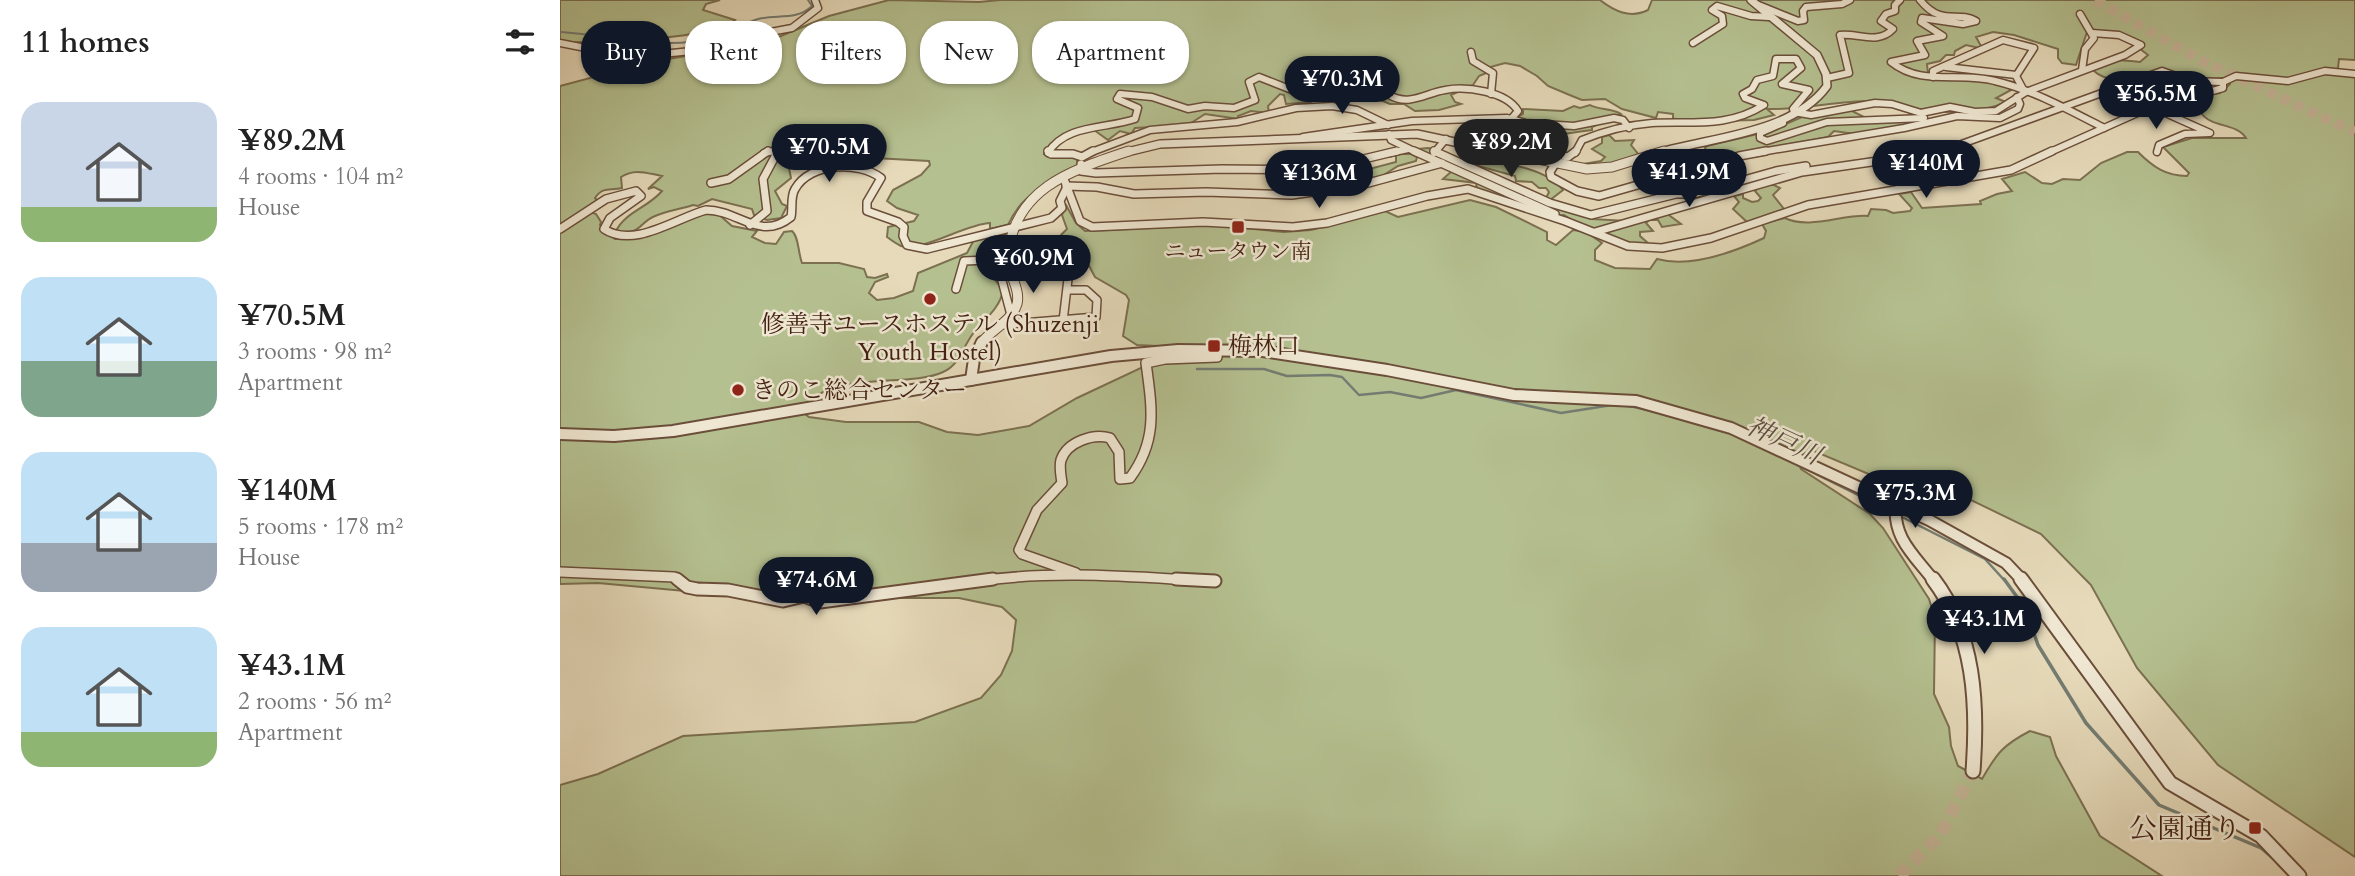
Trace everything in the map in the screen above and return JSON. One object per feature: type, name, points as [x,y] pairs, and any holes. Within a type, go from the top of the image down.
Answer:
[{"type":"street","points":[[560,43],[631,57],[702,50],[748,36],[792,28],[818,8],[815,0]]},
{"type":"street","points":[[1754,2],[1771,7],[1797,22],[1804,20],[1803,11],[1806,7],[1842,4],[1850,0]]},
{"type":"street","points":[[1827,78],[1849,73],[1840,35],[1875,38],[1887,36],[1893,29],[1881,21],[1886,14],[1895,11],[1895,5],[1900,0]]},
{"type":"street","points":[[1920,0],[1929,11],[1951,18],[1971,18],[1976,21],[1962,24],[1938,18],[1921,19],[1943,36],[1917,41],[1925,55],[1891,63],[1905,72],[1933,77],[1990,79],[2063,108],[2104,128]]},
{"type":"street","points":[[1754,2],[1769,17],[1813,48],[1827,78],[1827,86],[1820,97],[1760,133],[1760,138],[1767,141],[1827,122],[1931,118],[1953,111],[2001,110],[2025,92],[2125,55],[2141,46],[2119,35],[2092,33]]},
{"type":"street","points":[[1693,43],[1723,24],[1724,18],[1712,10],[1717,6],[1751,16],[1769,17]]},
{"type":"street","points":[[2080,14],[2092,33],[2093,40],[2085,49],[2082,70]]},
{"type":"street","points":[[1933,77],[1931,72],[1994,43],[2009,40],[2034,50],[2016,75]]},
{"type":"street","points":[[1471,52],[1473,61],[1493,73],[1491,94]]},
{"type":"street","points":[[1502,151],[1521,149],[1555,156],[1570,156],[1575,154],[1582,140],[1629,128],[1661,123],[1706,124],[1750,115],[1764,104],[1745,98],[1743,94],[1752,89],[1757,80],[1773,76],[1775,61],[1781,58],[1796,59],[1801,68],[1782,84],[1809,90],[1793,108],[1797,113]]},
{"type":"street","points":[[1944,66],[2016,75]]},
{"type":"street","points":[[1595,232],[1802,172],[1947,150],[2162,71],[2190,81],[2223,82],[2241,76],[2283,81],[2305,78],[2324,71],[2355,74]]},
{"type":"street","points":[[2016,75],[2025,92]]},
{"type":"street","points":[[1082,157],[1075,153],[1051,155],[1047,151],[1074,132],[1135,119],[1138,108],[1117,99],[1118,95],[1124,93],[1152,97],[1188,109],[1205,106],[1229,108],[1253,103],[1256,98],[1249,82],[1259,77],[1292,90],[1345,80],[1348,91],[1356,95],[1367,94],[1378,86],[1385,86],[1390,89],[1391,96],[1399,100],[1418,99],[1446,89],[1491,94],[1516,105],[1518,111],[1513,118]]},
{"type":"street","points":[[1063,184],[1080,221],[1092,227],[1203,222],[1293,227],[1327,223],[1462,188],[1480,191],[1636,248],[1662,248],[1691,243],[1808,205],[2002,173],[2154,108],[2219,90],[2225,86],[2223,82]]},
{"type":"street","points":[[1555,163],[1550,172],[1552,178],[1584,194],[1599,196],[1731,158],[1792,146],[1898,129],[1957,116],[2000,118],[2018,109],[2020,104],[2017,97]]},
{"type":"street","points":[[1082,157],[1107,145],[1150,131],[1237,122],[1296,108],[1332,106],[1357,110],[1388,129],[1586,169],[1611,167],[1676,148],[1736,136],[1797,113],[1875,103],[1892,104],[1921,113],[1950,107],[1975,112]]},
{"type":"street","points":[[2154,108],[2210,133],[2185,134],[2158,145],[2157,152]]},
{"type":"street","points":[[971,380],[979,346],[1010,315],[1017,303],[1018,294],[1008,262],[1016,222],[1030,199],[1063,184],[1080,171],[1122,152],[1145,145],[1303,137],[1388,129],[1431,120],[1513,118],[1526,123],[1581,126],[1614,118],[1623,120],[1629,128]]},
{"type":"street","points":[[1388,129],[1391,140],[1408,149],[1549,210],[1565,221]]},
{"type":"street","points":[[1446,139],[1433,153],[1550,203],[1591,215],[1676,194],[1694,194],[1786,169],[1947,150],[1999,129]]},
{"type":"street","points":[[1080,171],[1309,171],[1342,166],[1408,149]]},
{"type":"street","points":[[711,183],[726,181],[767,152],[779,150],[762,176],[762,197],[767,211],[750,225]]},
{"type":"street","points":[[1080,171],[1082,157]]},
{"type":"street","points":[[1063,184],[1141,195],[1206,192],[1304,195],[1372,182],[1442,163]]},
{"type":"street","points":[[560,229],[613,196],[629,191],[636,191],[641,196],[610,218],[604,229],[606,233],[614,236],[633,235],[708,209],[720,211],[750,225],[768,227],[785,223],[793,212],[793,192],[798,185],[826,170],[851,166],[870,169],[880,176],[881,180],[865,209],[872,215],[898,222],[904,227],[904,241],[914,248],[938,247],[1016,222],[1055,216],[1062,208],[1060,201],[1063,184]]},
{"type":"street","points":[[1011,244],[1051,249],[1066,274],[1069,290],[1063,321]]},
{"type":"street","points":[[956,289],[964,261],[980,258],[991,261],[998,268],[1008,295],[1010,315]]},
{"type":"street","points":[[999,325],[1096,317],[1098,302],[1088,292],[1069,290]]},
{"type":"street","points":[[1077,575],[1074,571],[1022,554],[1019,550],[1037,510],[1062,483],[1059,472],[1068,449],[1088,439],[1108,436],[1114,440],[1120,452],[1117,473],[1120,479],[1130,478],[1144,457],[1149,442],[1146,363],[1217,357],[1218,349]]},
{"type":"street","points":[[560,435],[614,436],[673,431],[1111,356],[1218,349],[1306,357],[1536,398],[1620,399],[1652,404],[1731,428],[1896,503],[1980,548],[2015,571],[2170,783],[2261,836],[2299,876]]},
{"type":"street","points":[[1896,503],[1894,521],[1897,529],[1950,606],[1967,657],[1977,715],[1973,771]]},
{"type":"street","points":[[560,572],[674,576],[687,587],[697,589],[727,590],[783,601],[804,596],[820,602],[858,595],[896,594],[984,579],[1077,575],[1215,581]]},
{"type":"green space","points":[[560,0],[720,0],[706,4],[703,10],[735,20],[685,21],[685,35],[671,37],[671,21],[581,21],[581,42],[560,43]]},
{"type":"green space","points":[[889,0],[1600,0],[1617,10],[1635,14],[1648,10],[1652,0],[2355,0],[2355,60],[2339,59],[2338,68],[2342,73],[2355,75],[2355,857],[2218,765],[2137,668],[2091,585],[2041,534],[1936,483],[1909,491],[1814,451],[1796,455],[1801,469],[1870,514],[1883,528],[1929,599],[1935,618],[1934,694],[1949,727],[1951,746],[1958,766],[1982,779],[2002,750],[2021,736],[2030,731],[2050,737],[2056,756],[2100,836],[2162,876],[560,876],[560,785],[598,774],[683,736],[915,722],[981,698],[1001,675],[1012,651],[1016,620],[1002,607],[959,598],[829,598],[685,591],[598,583],[560,584],[560,86],[581,80],[581,84],[671,84],[671,58],[685,56],[685,84],[782,84],[782,36],[796,30],[796,84],[906,84],[906,21],[817,21]],"holes":[[[1993,32],[2014,35],[2058,49],[2058,58],[2062,63],[2076,65],[2087,32],[2131,38],[2135,45],[2148,55],[2140,62],[2109,61],[2094,71],[2101,76],[2116,79],[2162,71],[2196,79],[2226,78],[2230,80],[2230,84],[2220,93],[2208,95],[2201,113],[2211,121],[2237,130],[2246,138],[2192,138],[2163,147],[2189,173],[2187,176],[2166,172],[2138,152],[2127,152],[2101,163],[2080,180],[2063,179],[2052,184],[2042,183],[2025,172],[2002,179],[2012,191],[1980,201],[1981,204],[1922,208],[1911,192],[1899,194],[1912,208],[1910,211],[1893,213],[1871,209],[1868,216],[1815,222],[1785,218],[1762,224],[1766,231],[1764,238],[1739,248],[1697,260],[1657,259],[1650,269],[1615,268],[1595,260],[1595,250],[1602,243],[1586,232],[1573,230],[1556,245],[1547,240],[1547,232],[1496,207],[1470,200],[1398,217],[1385,211],[1311,230],[1284,232],[1211,225],[1085,231],[1076,223],[1066,205],[1062,215],[1067,229],[1061,235],[1064,242],[1074,247],[1086,260],[1095,277],[1126,295],[1129,300],[1123,336],[1137,345],[1157,346],[1156,355],[1141,368],[1077,398],[1029,426],[978,435],[947,432],[919,422],[846,422],[809,417],[805,414],[813,400],[826,390],[865,382],[927,377],[943,372],[953,365],[1001,298],[1003,291],[994,278],[993,269],[1006,233],[974,240],[967,253],[918,273],[913,291],[894,298],[877,300],[869,293],[875,282],[888,277],[887,274],[875,278],[867,277],[864,269],[839,263],[802,263],[792,231],[784,232],[776,244],[765,243],[752,237],[757,231],[732,226],[717,213],[691,217],[641,234],[615,239],[613,233],[600,225],[601,222],[596,214],[590,212],[589,207],[598,201],[595,198],[601,192],[622,188],[621,177],[641,172],[662,176],[648,189],[654,187],[662,191],[625,219],[616,231],[630,232],[655,216],[693,205],[698,206],[712,199],[752,209],[754,215],[767,220],[781,218],[787,206],[782,204],[775,191],[791,178],[789,168],[797,159],[827,142],[872,135],[880,142],[875,149],[875,158],[929,161],[930,165],[921,175],[893,190],[887,201],[897,208],[918,215],[914,221],[888,227],[887,237],[901,246],[910,247],[980,225],[990,223],[990,229],[1008,225],[1016,211],[1032,194],[1069,173],[1078,164],[1076,157],[1044,154],[1047,147],[1058,138],[1094,130],[1108,140],[1120,131],[1131,134],[1135,128],[1188,125],[1205,114],[1239,119],[1238,116],[1251,111],[1269,113],[1268,106],[1280,94],[1284,95],[1286,104],[1311,102],[1314,94],[1336,94],[1337,102],[1373,97],[1390,104],[1404,104],[1415,111],[1439,110],[1461,104],[1455,102],[1451,95],[1473,85],[1479,76],[1486,73],[1483,69],[1505,63],[1520,66],[1548,86],[1582,100],[1605,99],[1622,109],[1656,118],[1658,112],[1673,114],[1673,118],[1683,122],[1754,120],[1774,115],[1767,109],[1858,101],[1882,101],[1924,110],[1960,112],[1985,109],[2006,102],[1996,98],[2011,90],[2005,85],[2015,85],[2014,82],[1928,73],[1927,64],[1940,61],[1946,55],[1954,55],[1955,51],[1966,45],[1979,48],[1981,46],[1976,37]]]},
{"type":"green space","points":[[1590,105],[1621,114],[1592,127],[1592,130],[1551,136],[1506,139],[1480,136],[1479,133],[1485,131],[1493,122],[1523,124],[1517,117],[1523,114],[1523,109],[1563,111],[1574,106],[1580,108]]},
{"type":"green space","points":[[1852,111],[1870,120],[1929,120],[1855,134],[1834,131],[1828,137],[1717,161],[1709,158],[1705,148],[1770,131],[1802,117]]},
{"type":"green space","points":[[1609,135],[1615,141],[1634,140],[1631,145],[1639,155],[1608,166],[1577,165],[1601,161],[1605,157],[1592,149],[1602,143],[1602,137]]},
{"type":"green space","points":[[1428,148],[1454,157],[1499,179],[1517,184],[1518,190],[1592,219],[1627,221],[1601,228],[1588,227],[1564,215],[1554,216],[1477,189],[1476,183],[1443,179],[1452,171],[1418,149]]},
{"type":"green space","points":[[1396,154],[1411,154],[1417,157],[1416,161],[1398,166],[1379,178],[1361,177],[1336,183],[1320,183],[1322,187],[1318,191],[1309,192],[1306,187],[1312,181],[1332,177],[1329,170],[1350,166],[1358,172],[1396,162]]},
{"type":"green space","points":[[1469,157],[1534,171],[1556,182],[1563,190],[1550,200],[1546,198],[1549,192],[1546,188],[1539,188],[1532,182],[1516,181],[1515,176],[1464,162]]},
{"type":"green space","points":[[1762,185],[1780,188],[1773,195],[1784,209],[1747,222],[1733,209],[1739,202],[1734,196],[1743,194],[1743,198],[1752,202],[1758,201],[1761,198],[1755,191]]},
{"type":"green space","points":[[1666,213],[1681,224],[1662,227],[1658,220],[1649,220],[1646,223],[1653,231],[1640,232],[1640,236],[1649,244],[1637,245],[1608,236],[1604,232]]},
{"type":"waterway","points":[[560,32],[657,43],[696,41],[721,35],[762,18],[799,14],[812,6],[808,0]]},
{"type":"waterway","name":"神戸川","points":[[1197,369],[1264,369],[1287,376],[1330,375],[1342,377],[1359,395],[1390,392],[1421,398],[1456,390],[1561,413],[1612,405]]},
{"type":"waterway","name":"神戸川","points":[[1622,405],[1730,433]]},
{"type":"waterway","name":"神戸川","points":[[1800,466],[1894,513]]},
{"type":"waterway","name":"神戸川","points":[[1900,516],[1985,559],[2005,581]]},
{"type":"waterway","name":"神戸川","points":[[2004,579],[2025,608],[2038,645],[2086,723],[2159,805],[2261,848],[2273,858]]},
{"type":"tunnel","points":[[2095,0],[2202,61],[2355,132]]},
{"type":"tunnel","points":[[1899,876],[1940,835],[1973,771]]},
{"type":"place","name":"ニュータウン南","points":[[1238,227]]},
{"type":"place","name":"修善寺ユースホステル (Shuzenji Youth Hostel)","points":[[930,299]]},
{"type":"place","name":"梅林口","points":[[1214,346]]},
{"type":"place","name":"きのこ総合センター","points":[[738,390]]},
{"type":"place","name":"公園通り","points":[[2255,828]]}]
